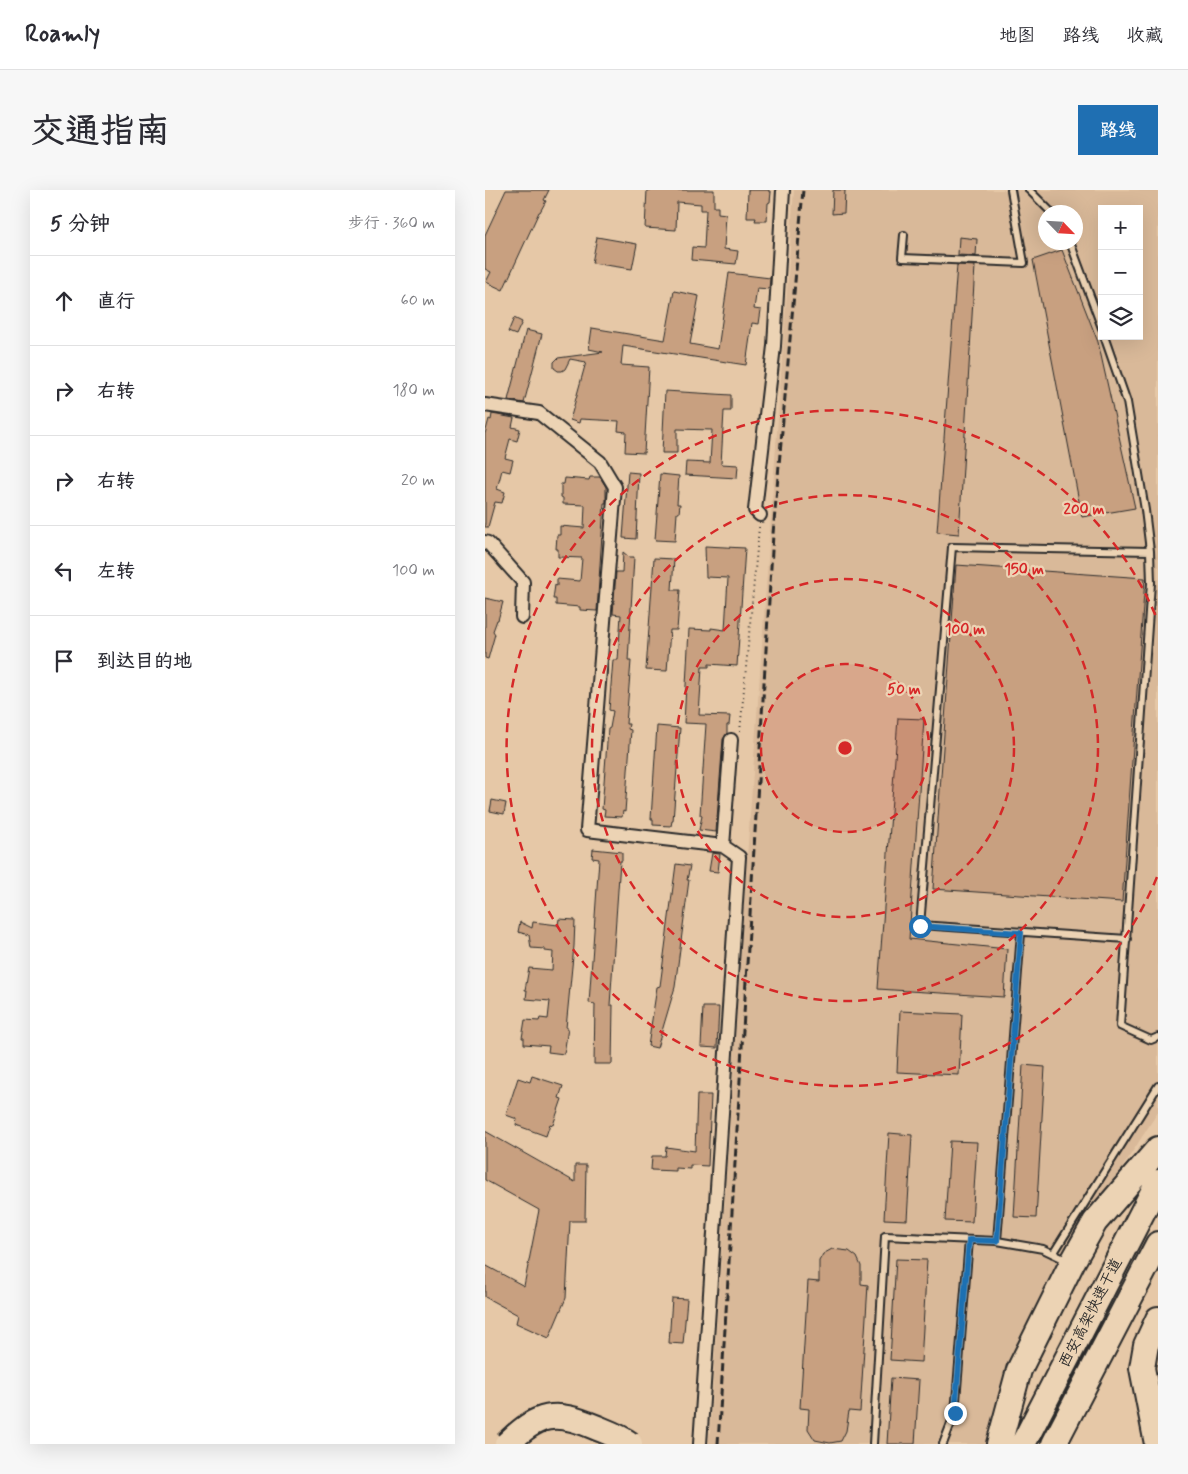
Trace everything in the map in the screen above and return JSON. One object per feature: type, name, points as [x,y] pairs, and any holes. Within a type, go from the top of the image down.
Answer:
[{"type":"highway","points":[[999,1444],[1019,1370],[1063,1258],[1158,1149]]},
{"type":"highway","name":"西安高架快速干道","points":[[1023,1444],[1158,1182]]},
{"type":"highway","name":"西安高架快速干道","points":[[1055,1444],[1158,1244]]},
{"type":"highway","points":[[1157,1444],[1144,1381],[1143,1358],[1151,1332],[1158,1319]]},
{"type":"highway","points":[[507,1444],[519,1433],[539,1420],[550,1416],[562,1415],[613,1434],[630,1444]]},
{"type":"street","points":[[760,514],[755,510],[774,346],[783,190]]},
{"type":"street","points":[[485,405],[539,413],[600,462],[615,487],[587,830],[723,846],[739,857],[700,1444]]},
{"type":"street","points":[[485,542],[523,582],[522,617]]},
{"type":"street","points":[[723,846],[731,740]]},
{"type":"lane","points":[[904,235],[902,258],[1024,263],[1011,190]]},
{"type":"lane","points":[[1029,190],[1044,205]]},
{"type":"lane","points":[[1073,250],[1098,316]]},
{"type":"lane","points":[[1106,340],[1127,402],[1145,510],[1151,582],[1120,1026],[1151,1040],[1158,1037]]},
{"type":"lane","points":[[1127,939],[920,926],[951,547],[1150,552]]},
{"type":"lane","points":[[997,1241],[1021,933]]},
{"type":"lane","points":[[873,1444],[885,1236],[997,1241],[1043,1249],[1063,1258],[1158,1086]]},
{"type":"lane","points":[[943,1444],[955,1413],[969,1240]]},
{"type":"path","points":[[731,740],[739,738],[760,514]]},
{"type":"shaded area","points":[[794,190],[1158,190],[1158,1112],[1113,1182],[1005,1383],[985,1444],[709,1444],[747,858]]},
{"type":"building","points":[[506,190],[549,190],[544,200],[546,201],[539,212],[503,290],[486,282],[491,272],[485,269],[485,235]]},
{"type":"building","points":[[647,190],[714,190],[714,207],[718,207],[718,213],[726,214],[724,249],[738,251],[736,264],[691,260],[692,247],[704,248],[706,210],[701,210],[701,204],[677,202],[676,230],[645,228]]},
{"type":"building","points":[[748,190],[769,190],[771,192],[767,221],[755,221],[756,218],[747,218]]},
{"type":"building","points":[[833,190],[845,190],[844,213],[832,214]]},
{"type":"building","points":[[597,237],[637,244],[632,269],[592,263]]},
{"type":"building","points":[[959,237],[977,239],[976,256],[958,255]]},
{"type":"building","points":[[1062,250],[1098,342],[1135,508],[1082,517],[1033,260]]},
{"type":"building","points":[[957,265],[975,266],[959,534],[937,532]]},
{"type":"building","points":[[729,273],[770,278],[769,289],[757,288],[754,309],[761,310],[759,324],[752,323],[746,365],[623,346],[621,365],[649,367],[644,453],[625,452],[626,432],[618,431],[619,421],[580,419],[579,423],[570,420],[586,362],[570,359],[565,369],[558,371],[554,368],[554,362],[558,358],[603,352],[589,349],[592,328],[665,340],[674,291],[699,296],[690,344],[718,349]]},
{"type":"building","points":[[514,318],[522,322],[516,335],[508,332]]},
{"type":"building","points":[[526,330],[542,334],[524,403],[508,400]]},
{"type":"building","points":[[665,391],[731,395],[731,411],[724,411],[721,464],[738,465],[737,478],[685,475],[686,462],[710,463],[712,430],[677,429],[677,453],[662,453]]},
{"type":"building","points":[[492,414],[514,418],[512,427],[520,429],[517,441],[510,439],[505,458],[513,460],[510,472],[502,470],[497,489],[505,492],[502,503],[495,502],[488,527],[485,527],[485,434]]},
{"type":"building","points":[[628,472],[639,473],[636,539],[623,538]]},
{"type":"building","points":[[660,474],[679,476],[677,504],[680,504],[679,513],[677,513],[675,541],[655,540]]},
{"type":"building","points":[[590,477],[600,477],[606,487],[597,611],[556,605],[556,599],[553,599],[557,579],[580,581],[582,558],[558,557],[558,549],[556,549],[557,535],[560,535],[560,526],[584,528],[585,505],[563,504],[561,484],[564,484],[565,478],[589,480]]},
{"type":"building","points":[[705,546],[745,548],[737,666],[709,664],[709,667],[702,667],[699,715],[730,716],[727,733],[723,739],[716,832],[699,830],[702,816],[700,815],[706,724],[684,723],[689,629],[711,630],[711,628],[725,630],[728,578],[706,577]]},
{"type":"building","points":[[623,552],[629,557],[634,557],[628,661],[631,661],[626,724],[629,724],[628,729],[631,730],[625,812],[623,811],[622,817],[604,816],[605,810],[602,809],[608,729],[610,728],[613,711],[609,710],[613,660],[618,660],[621,615],[613,614],[616,572],[622,572]]},
{"type":"building","points":[[654,558],[674,559],[672,590],[680,590],[677,630],[670,630],[667,671],[646,670]]},
{"type":"building","points":[[956,565],[1145,578],[1122,902],[933,889]]},
{"type":"building","points":[[485,598],[503,602],[493,631],[495,634],[488,659],[485,658]]},
{"type":"building","points":[[898,718],[924,719],[909,939],[1007,949],[1004,997],[878,989]]},
{"type":"building","points":[[657,726],[680,728],[673,821],[671,826],[653,825],[653,819],[651,819]]},
{"type":"building","points":[[492,800],[506,803],[504,814],[490,811]]},
{"type":"building","points":[[593,849],[622,852],[610,1005],[613,1005],[612,1064],[594,1064],[595,1004],[589,1003],[599,859],[592,858]]},
{"type":"building","points":[[712,853],[720,854],[718,872],[709,871]]},
{"type":"building","points":[[676,864],[690,866],[687,880],[689,880],[675,987],[657,1048],[648,1046],[657,987],[660,986]]},
{"type":"building","points":[[559,919],[575,920],[566,1028],[568,1028],[564,1054],[548,1052],[549,1046],[524,1044],[524,1038],[522,1038],[525,1020],[539,1021],[540,1018],[548,1019],[550,1001],[526,999],[527,990],[525,990],[529,968],[552,970],[553,952],[545,951],[545,949],[531,948],[529,935],[518,932],[520,922],[532,928],[533,922],[558,925]]},
{"type":"building","points":[[703,1007],[719,1007],[717,1048],[701,1047]]},
{"type":"building","points":[[900,1011],[962,1014],[959,1075],[897,1072]]},
{"type":"building","points":[[1023,1065],[1045,1067],[1036,1218],[1014,1217]]},
{"type":"building","points":[[532,1076],[563,1086],[559,1098],[562,1099],[553,1125],[550,1124],[546,1136],[516,1125],[517,1119],[506,1115],[518,1078],[530,1082]]},
{"type":"building","points":[[697,1095],[711,1095],[708,1166],[690,1165],[690,1169],[676,1168],[676,1171],[651,1170],[652,1156],[665,1156],[666,1147],[695,1151]]},
{"type":"building","points":[[485,1131],[575,1182],[575,1165],[586,1165],[585,1221],[570,1221],[566,1298],[549,1338],[516,1323],[518,1315],[485,1297],[485,1265],[524,1286],[539,1210],[485,1180]]},
{"type":"building","points":[[889,1133],[912,1135],[907,1220],[884,1219]]},
{"type":"building","points":[[950,1141],[977,1142],[972,1222],[945,1221]]},
{"type":"building","points":[[832,1249],[849,1251],[857,1257],[861,1266],[861,1284],[868,1285],[860,1412],[849,1411],[846,1431],[841,1441],[830,1443],[815,1440],[808,1429],[809,1409],[800,1408],[808,1281],[819,1282],[819,1261],[823,1254]]},
{"type":"building","points":[[896,1259],[927,1260],[921,1362],[890,1360]]},
{"type":"building","points":[[672,1298],[687,1299],[683,1344],[669,1343]]},
{"type":"building","points":[[891,1378],[919,1380],[915,1444],[887,1444]]},
{"type":"railway","points":[[718,1444],[773,534],[803,190]]},
{"type":"route","points":[[920,926],[1021,933],[997,1241],[969,1240],[955,1413]]}]
